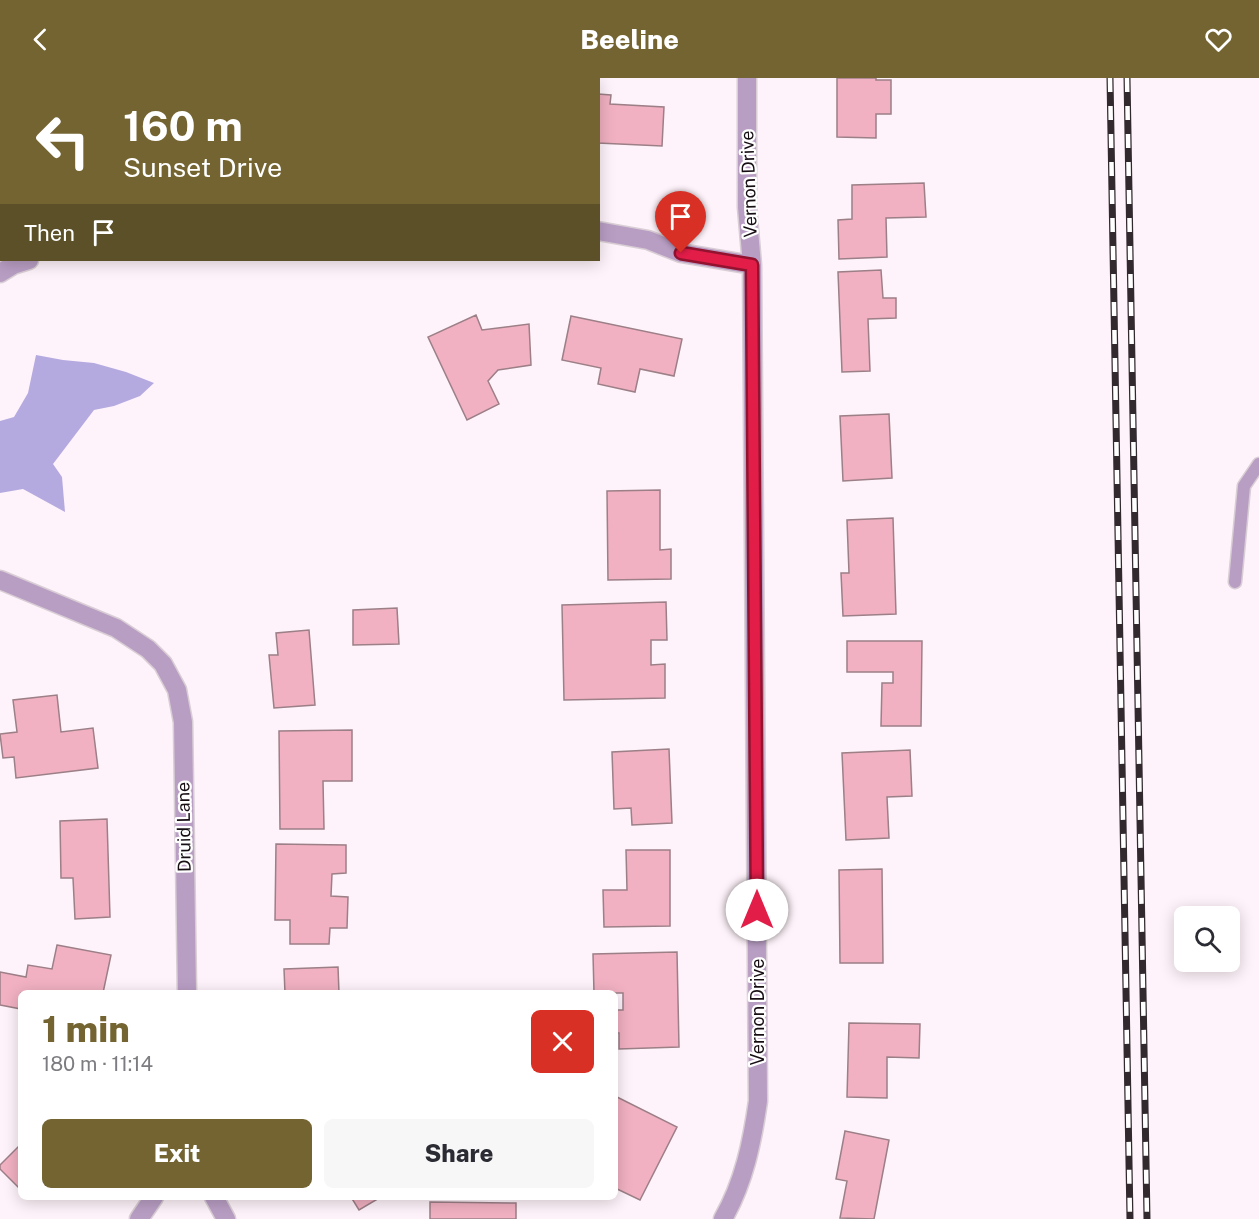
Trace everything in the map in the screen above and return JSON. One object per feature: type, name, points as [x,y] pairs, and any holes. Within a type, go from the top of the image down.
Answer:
[{"type":"street","name":"Vernon Drive","points":[[723,1219],[744,1173],[753,1138],[758,1101],[752,265],[747,207],[747,78]]},
{"type":"street","points":[[600,231],[648,240],[681,253],[752,265]]},
{"type":"street","points":[[0,273],[25,261]]},
{"type":"street","name":"Druid Lane","points":[[0,580],[116,628],[148,649],[163,664],[177,690],[183,722],[187,990]]},
{"type":"street","points":[[139,1219],[152,1200]]},
{"type":"street","points":[[216,1200],[226,1219]]},
{"type":"lane","points":[[1235,582],[1244,486],[1259,464]]},
{"type":"shaded area","points":[[36,355],[94,363],[154,383],[140,396],[114,406],[94,410],[53,464],[62,477],[65,512],[23,489],[0,493],[0,421],[14,417],[28,393]]},
{"type":"building","points":[[837,78],[891,80],[891,114],[876,114],[876,138],[837,137]]},
{"type":"building","points":[[600,94],[611,95],[610,104],[664,107],[662,146],[600,143]]},
{"type":"building","points":[[924,183],[926,217],[886,218],[887,257],[839,259],[838,220],[852,219],[852,185]]},
{"type":"building","points":[[881,270],[883,298],[896,298],[896,318],[868,319],[870,371],[842,372],[838,272]]},
{"type":"building","points":[[476,315],[482,330],[529,324],[531,365],[498,370],[488,381],[499,404],[467,420],[428,337]]},
{"type":"building","points":[[571,316],[682,339],[674,376],[640,369],[635,392],[598,384],[601,368],[562,360]]},
{"type":"building","points":[[889,414],[892,478],[843,481],[840,416]]},
{"type":"building","points":[[660,490],[660,550],[671,549],[671,579],[608,580],[607,491]]},
{"type":"building","points":[[893,518],[896,614],[843,616],[841,573],[849,573],[847,520]]},
{"type":"building","points":[[666,602],[667,640],[651,640],[651,665],[665,664],[665,698],[564,700],[562,605]]},
{"type":"building","points":[[397,608],[399,644],[353,645],[353,610]]},
{"type":"building","points":[[309,630],[315,705],[274,708],[269,655],[278,655],[276,633]]},
{"type":"building","points":[[847,641],[922,641],[921,726],[881,726],[882,683],[893,683],[893,672],[847,672]]},
{"type":"building","points":[[57,695],[61,732],[93,728],[98,768],[16,778],[14,757],[3,758],[0,734],[17,732],[13,700]]},
{"type":"building","points":[[352,730],[352,781],[323,781],[324,829],[280,829],[279,731]]},
{"type":"building","points":[[669,749],[672,823],[632,825],[631,808],[614,809],[612,752]]},
{"type":"building","points":[[910,750],[912,796],[887,797],[889,838],[846,840],[842,753]]},
{"type":"building","points":[[107,819],[110,917],[75,919],[73,878],[61,878],[60,821]]},
{"type":"building","points":[[276,844],[346,845],[346,873],[332,874],[331,896],[348,897],[347,928],[330,928],[329,944],[290,944],[290,920],[275,920]]},
{"type":"building","points":[[626,850],[670,850],[670,926],[604,927],[603,890],[627,890]]},
{"type":"building","points":[[882,869],[883,963],[840,963],[839,870]]},
{"type":"building","points":[[57,945],[111,955],[104,990],[18,990],[18,1008],[0,1005],[0,972],[26,977],[28,965],[52,969]]},
{"type":"building","points":[[677,952],[679,1047],[619,1049],[618,1010],[623,1010],[623,993],[618,993],[618,990],[594,990],[593,954]]},
{"type":"building","points":[[338,967],[339,990],[285,990],[284,969]]},
{"type":"building","points":[[849,1023],[920,1024],[919,1058],[887,1057],[887,1098],[847,1097]]},
{"type":"building","points":[[618,1098],[677,1127],[640,1200],[618,1189]]},
{"type":"building","points":[[845,1131],[889,1140],[874,1219],[840,1218],[847,1181],[836,1179]]},
{"type":"building","points":[[18,1147],[18,1187],[0,1169],[0,1165]]},
{"type":"building","points":[[353,1200],[376,1200],[359,1210]]},
{"type":"building","points":[[430,1202],[516,1203],[516,1219],[430,1219]]},
{"type":"railway","points":[[1110,78],[1130,1219]]},
{"type":"railway","points":[[1127,78],[1147,1219]]},
{"type":"route","points":[[681,253],[752,265],[757,910]]}]
